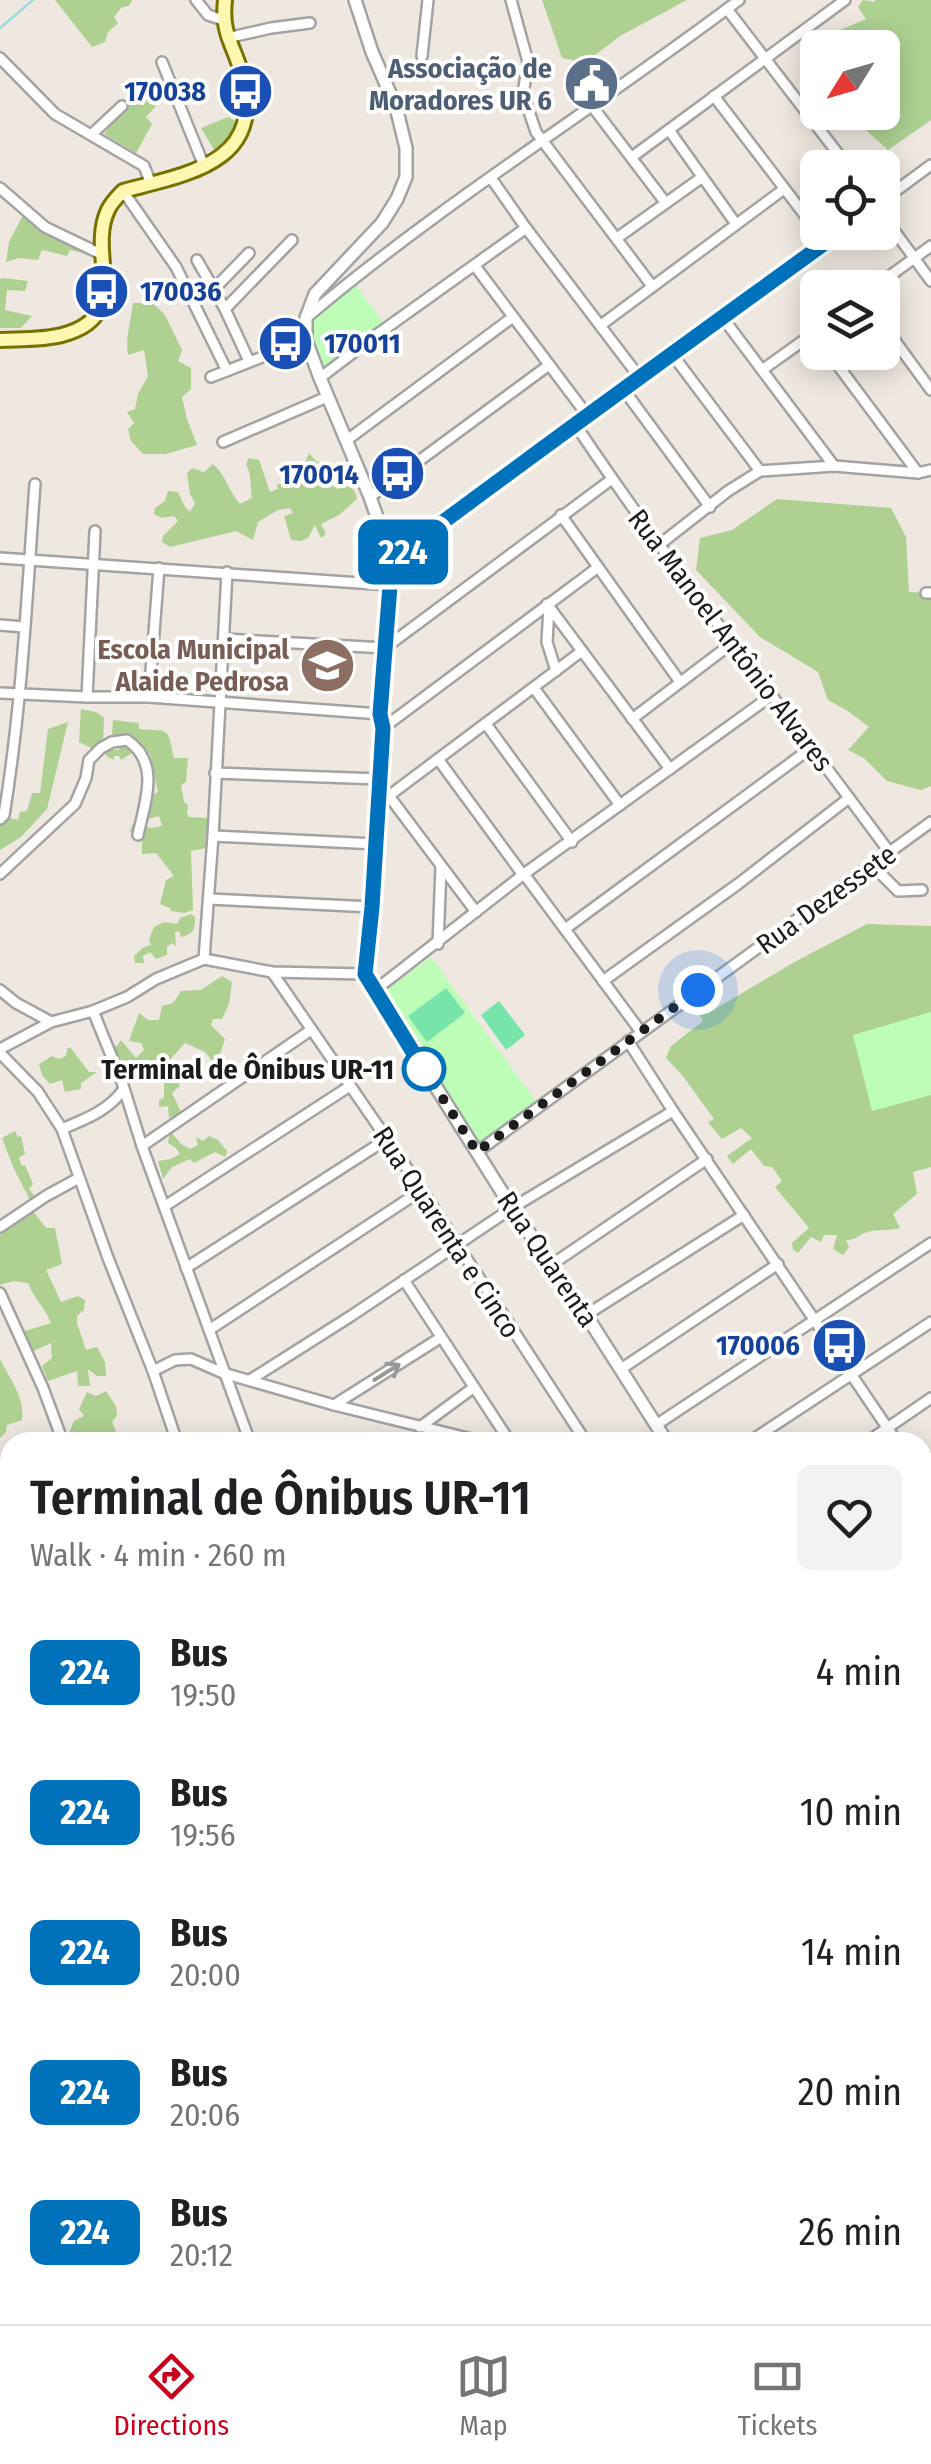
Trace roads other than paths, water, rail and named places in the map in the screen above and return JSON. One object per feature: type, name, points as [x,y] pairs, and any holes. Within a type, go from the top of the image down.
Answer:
[{"type":"main road","points":[[0,340],[48,338],[66,334],[90,321],[103,304],[102,256],[108,208],[122,192],[204,166],[236,143],[245,122],[246,103],[242,72],[223,20],[225,0]]},
{"type":"street","points":[[196,0],[208,16],[223,20]]},
{"type":"street","points":[[174,1432],[62,1129],[38,1092],[0,1051],[51,1022],[127,997],[156,979],[204,959],[272,972],[365,974],[376,844],[384,800],[380,780],[380,714],[392,560],[306,340],[308,306],[315,294],[371,236],[390,211],[406,177],[406,148],[399,119],[355,0]]},
{"type":"street","points":[[422,56],[428,0]]},
{"type":"street","points":[[511,0],[528,62],[524,99],[536,132],[652,286]]},
{"type":"street","points":[[306,318],[438,212],[492,178],[739,0]]},
{"type":"street","points":[[632,157],[845,0]]},
{"type":"street","points":[[727,9],[836,150]]},
{"type":"street","points":[[228,38],[310,23]]},
{"type":"street","points":[[0,58],[54,114],[144,166],[151,184]]},
{"type":"street","points":[[162,62],[204,166]]},
{"type":"street","points":[[714,96],[800,210]]},
{"type":"street","points":[[92,134],[122,106]]},
{"type":"street","points":[[592,106],[666,202]]},
{"type":"street","points":[[668,130],[736,224]]},
{"type":"street","points":[[900,188],[931,165]]},
{"type":"street","points":[[492,178],[640,378]]},
{"type":"street","points":[[617,238],[701,178]]},
{"type":"street","points":[[0,188],[46,227],[102,256]]},
{"type":"street","points":[[601,326],[784,190]]},
{"type":"street","points":[[122,192],[176,267],[227,371]]},
{"type":"street","points":[[320,378],[526,228]]},
{"type":"street","points":[[900,239],[931,281]]},
{"type":"street","points":[[224,309],[292,240]]},
{"type":"street","points":[[898,270],[931,246]]},
{"type":"street","points":[[392,560],[816,250]]},
{"type":"street","points":[[214,290],[250,253]]},
{"type":"street","points":[[197,260],[249,362]]},
{"type":"street","points":[[475,266],[587,416]]},
{"type":"street","points":[[347,440],[513,317]]},
{"type":"street","points":[[723,318],[834,466]]},
{"type":"street","points":[[211,377],[306,340]]},
{"type":"street","points":[[762,370],[800,345]]},
{"type":"street","points":[[900,348],[931,390]]},
{"type":"street","points":[[672,354],[760,471]]},
{"type":"street","points":[[370,497],[549,365]]},
{"type":"street","points":[[841,370],[918,474]]},
{"type":"street","points":[[624,390],[710,507]]},
{"type":"street","points":[[224,442],[328,397]]},
{"type":"street","name":"Rua Manoel Antônio Alvares","points":[[576,424],[659,545],[890,853]]},
{"type":"street","points":[[659,545],[760,471],[834,466],[918,474],[931,470]]},
{"type":"street","points":[[224,638],[385,648],[612,479]]},
{"type":"street","points":[[2,817],[21,694],[34,484]]},
{"type":"street","points":[[562,516],[680,682]]},
{"type":"street","points":[[86,697],[96,531]]},
{"type":"street","points":[[0,558],[389,584]]},
{"type":"street","points":[[149,698],[159,568]]},
{"type":"street","points":[[383,728],[597,568]]},
{"type":"street","points":[[204,959],[227,572]]},
{"type":"street","points":[[548,606],[670,769]]},
{"type":"street","points":[[548,606],[546,642],[556,671]]},
{"type":"street","points":[[0,625],[24,627]]},
{"type":"street","points":[[632,719],[732,644]]},
{"type":"street","points":[[384,800],[582,651]]},
{"type":"street","points":[[534,688],[620,805]]},
{"type":"street","points":[[0,693],[149,698],[380,714]]},
{"type":"street","points":[[374,992],[524,875],[771,696]]},
{"type":"street","points":[[486,724],[572,842]]},
{"type":"street","points":[[0,874],[75,804],[89,760],[112,742],[127,740],[140,748],[148,770],[138,834]]},
{"type":"street","points":[[565,929],[811,748]]},
{"type":"street","points":[[0,759],[13,760]]},
{"type":"street","points":[[438,759],[640,1032]]},
{"type":"street","points":[[215,773],[380,780]]},
{"type":"street","points":[[603,982],[850,798]]},
{"type":"street","points":[[384,800],[476,912]]},
{"type":"street","name":"Rua Dezessete","points":[[477,1152],[931,822]]},
{"type":"street","points":[[213,836],[376,844]]},
{"type":"street","points":[[873,866],[898,890],[922,890]]},
{"type":"street","points":[[438,944],[441,867]]},
{"type":"street","points":[[208,900],[372,907]]},
{"type":"street","name":"Rua Quarenta e Cinco","points":[[272,972],[422,1190],[579,1432]]},
{"type":"street","name":"Rua Quarenta","points":[[365,974],[512,1208],[661,1432]]},
{"type":"street","points":[[0,990],[51,1022]]},
{"type":"street","points":[[93,1011],[246,1432]]},
{"type":"street","points":[[142,1146],[311,1030]]},
{"type":"street","points":[[628,1041],[891,1432]]},
{"type":"street","points":[[165,1206],[350,1086]]},
{"type":"street","points":[[62,1129],[95,1115],[123,1090]]},
{"type":"street","points":[[250,1380],[455,1244],[673,1111]]},
{"type":"street","points":[[186,1268],[387,1139]]},
{"type":"street","points":[[551,1264],[707,1159]]},
{"type":"street","points":[[0,1227],[79,1178]]},
{"type":"street","points":[[209,1330],[422,1190]]},
{"type":"street","points":[[586,1315],[744,1214]]},
{"type":"street","points":[[656,1425],[930,1245]]},
{"type":"street","points":[[620,1369],[778,1264]]},
{"type":"street","points":[[404,1280],[503,1432]]},
{"type":"street","points":[[0,1293],[59,1432]]},
{"type":"street","points":[[764,1432],[931,1322]]},
{"type":"street","points":[[334,1405],[440,1338]]},
{"type":"street","points":[[153,1370],[184,1358],[199,1361],[223,1372],[334,1405],[441,1432]]},
{"type":"street","points":[[420,1427],[474,1388]]},
{"type":"street","points":[[882,1432],[931,1398]]},
{"type":"waterway","points":[[0,28],[33,0]]},
{"type":"place","name":"Associação de Moradores UR 6","points":[[591,84]]},
{"type":"place","name":"170038","points":[[245,91]]},
{"type":"place","name":"170036","points":[[101,291]]},
{"type":"place","name":"170011","points":[[285,343]]},
{"type":"place","name":"170014","points":[[398,474]]},
{"type":"place","name":"Escola Municipal Alaide Pedrosa","points":[[328,665]]},
{"type":"place","name":"Terminal de Ônibus UR-11","points":[[424,1069]]},
{"type":"place","name":"170006","points":[[839,1345]]}]
